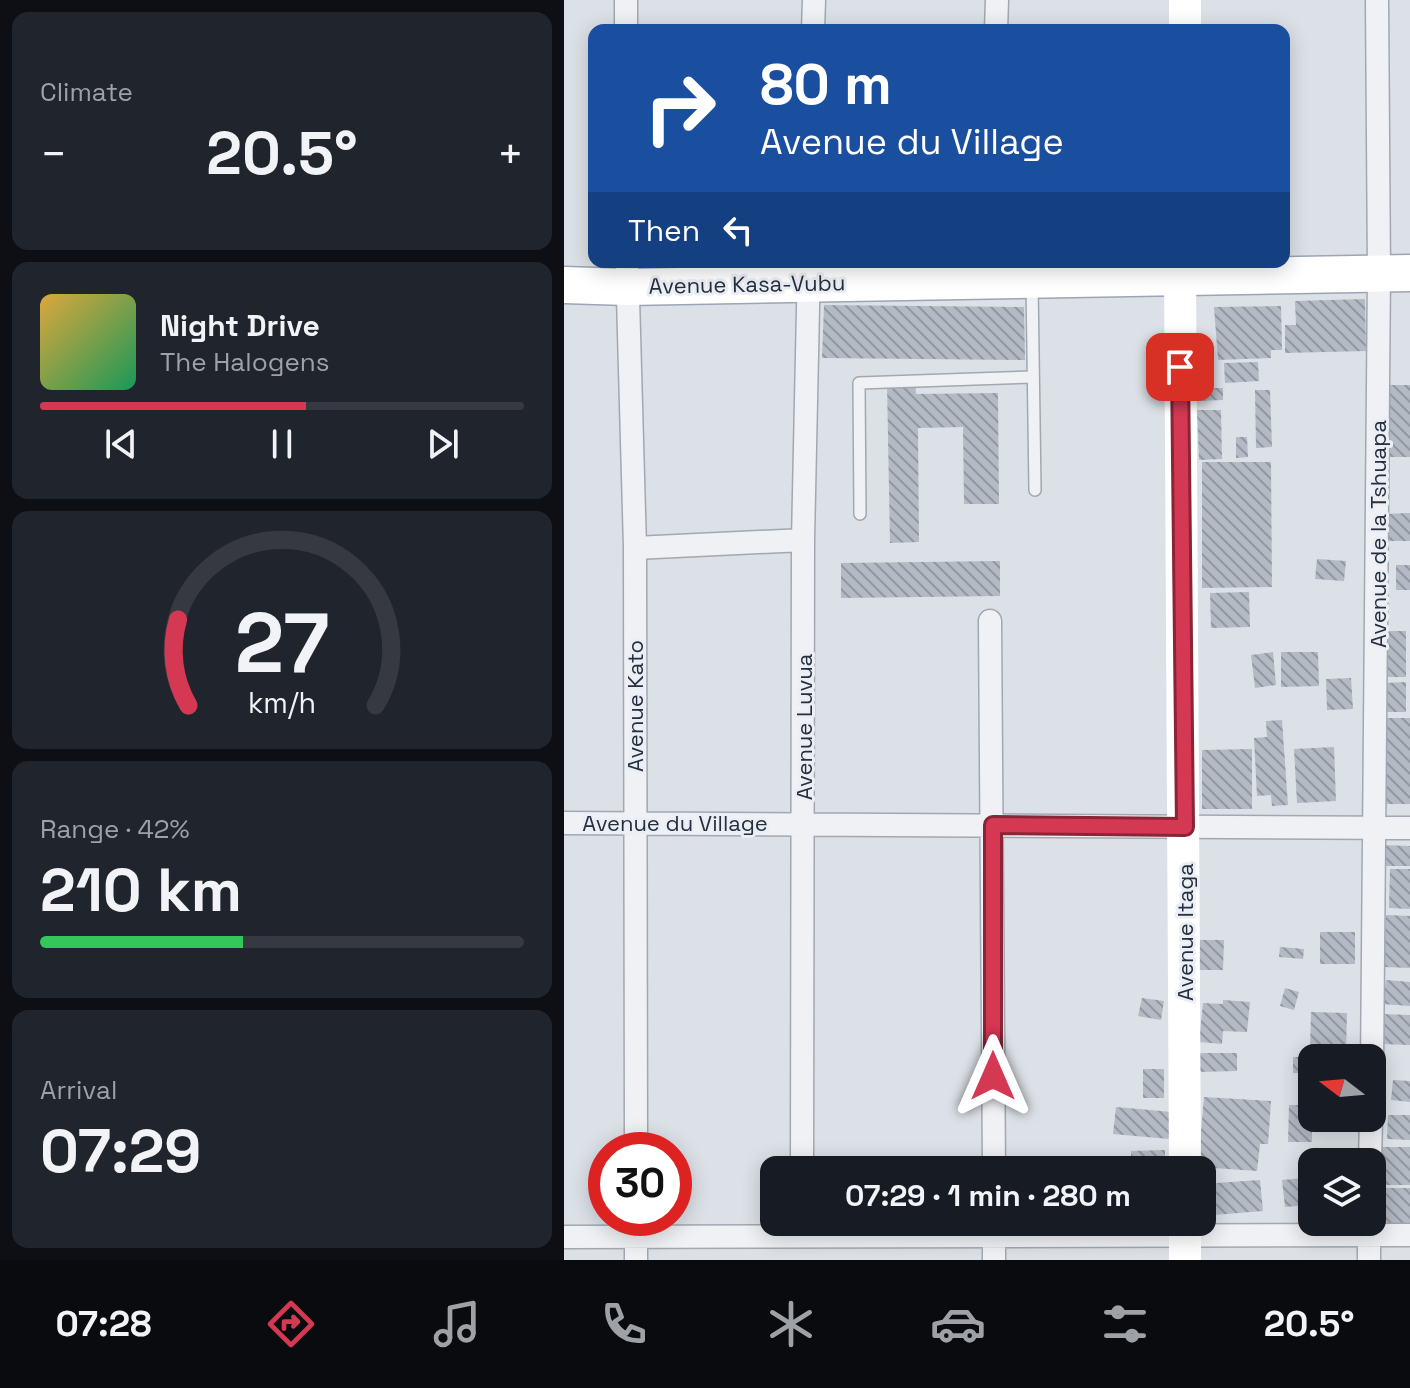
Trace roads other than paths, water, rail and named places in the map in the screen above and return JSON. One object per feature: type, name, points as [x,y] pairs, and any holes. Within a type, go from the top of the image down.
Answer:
[{"type":"main road","name":"Avenue Kasa-Vubu","points":[[564,285],[627,274],[994,270],[1032,279],[1180,269],[1394,273]]},
{"type":"street","points":[[626,0],[626,24]]},
{"type":"street","points":[[813,24],[814,0]]},
{"type":"street","points":[[996,24],[997,0]]},
{"type":"street","points":[[1185,0],[1185,24]]},
{"type":"street","name":"Avenue de la Tshuapa","points":[[1372,1044],[1376,829],[1394,273],[1377,0]]},
{"type":"street","name":"Avenue Itaga","points":[[1180,269],[1185,1156]]},
{"type":"street","name":"Avenue Luvua","points":[[802,1156],[803,540],[808,273]]},
{"type":"street","name":"Avenue Kato","points":[[627,274],[635,548],[636,1132]]},
{"type":"street","points":[[635,548],[803,540]]},
{"type":"street","points":[[990,621],[994,1156]]},
{"type":"street","name":"Avenue du Village","points":[[564,823],[1410,828]]},
{"type":"street","points":[[1386,1231],[1410,1235]]},
{"type":"street","points":[[564,1237],[636,1239],[760,1232]]},
{"type":"street","points":[[924,1236],[994,1240],[1185,1239],[1298,1232]]},
{"type":"street","points":[[802,1236],[802,1260]]},
{"type":"street","points":[[1369,1236],[1369,1260]]},
{"type":"lane","points":[[1032,279],[1035,490]]},
{"type":"lane","points":[[860,514],[859,383],[1033,377]]}]
